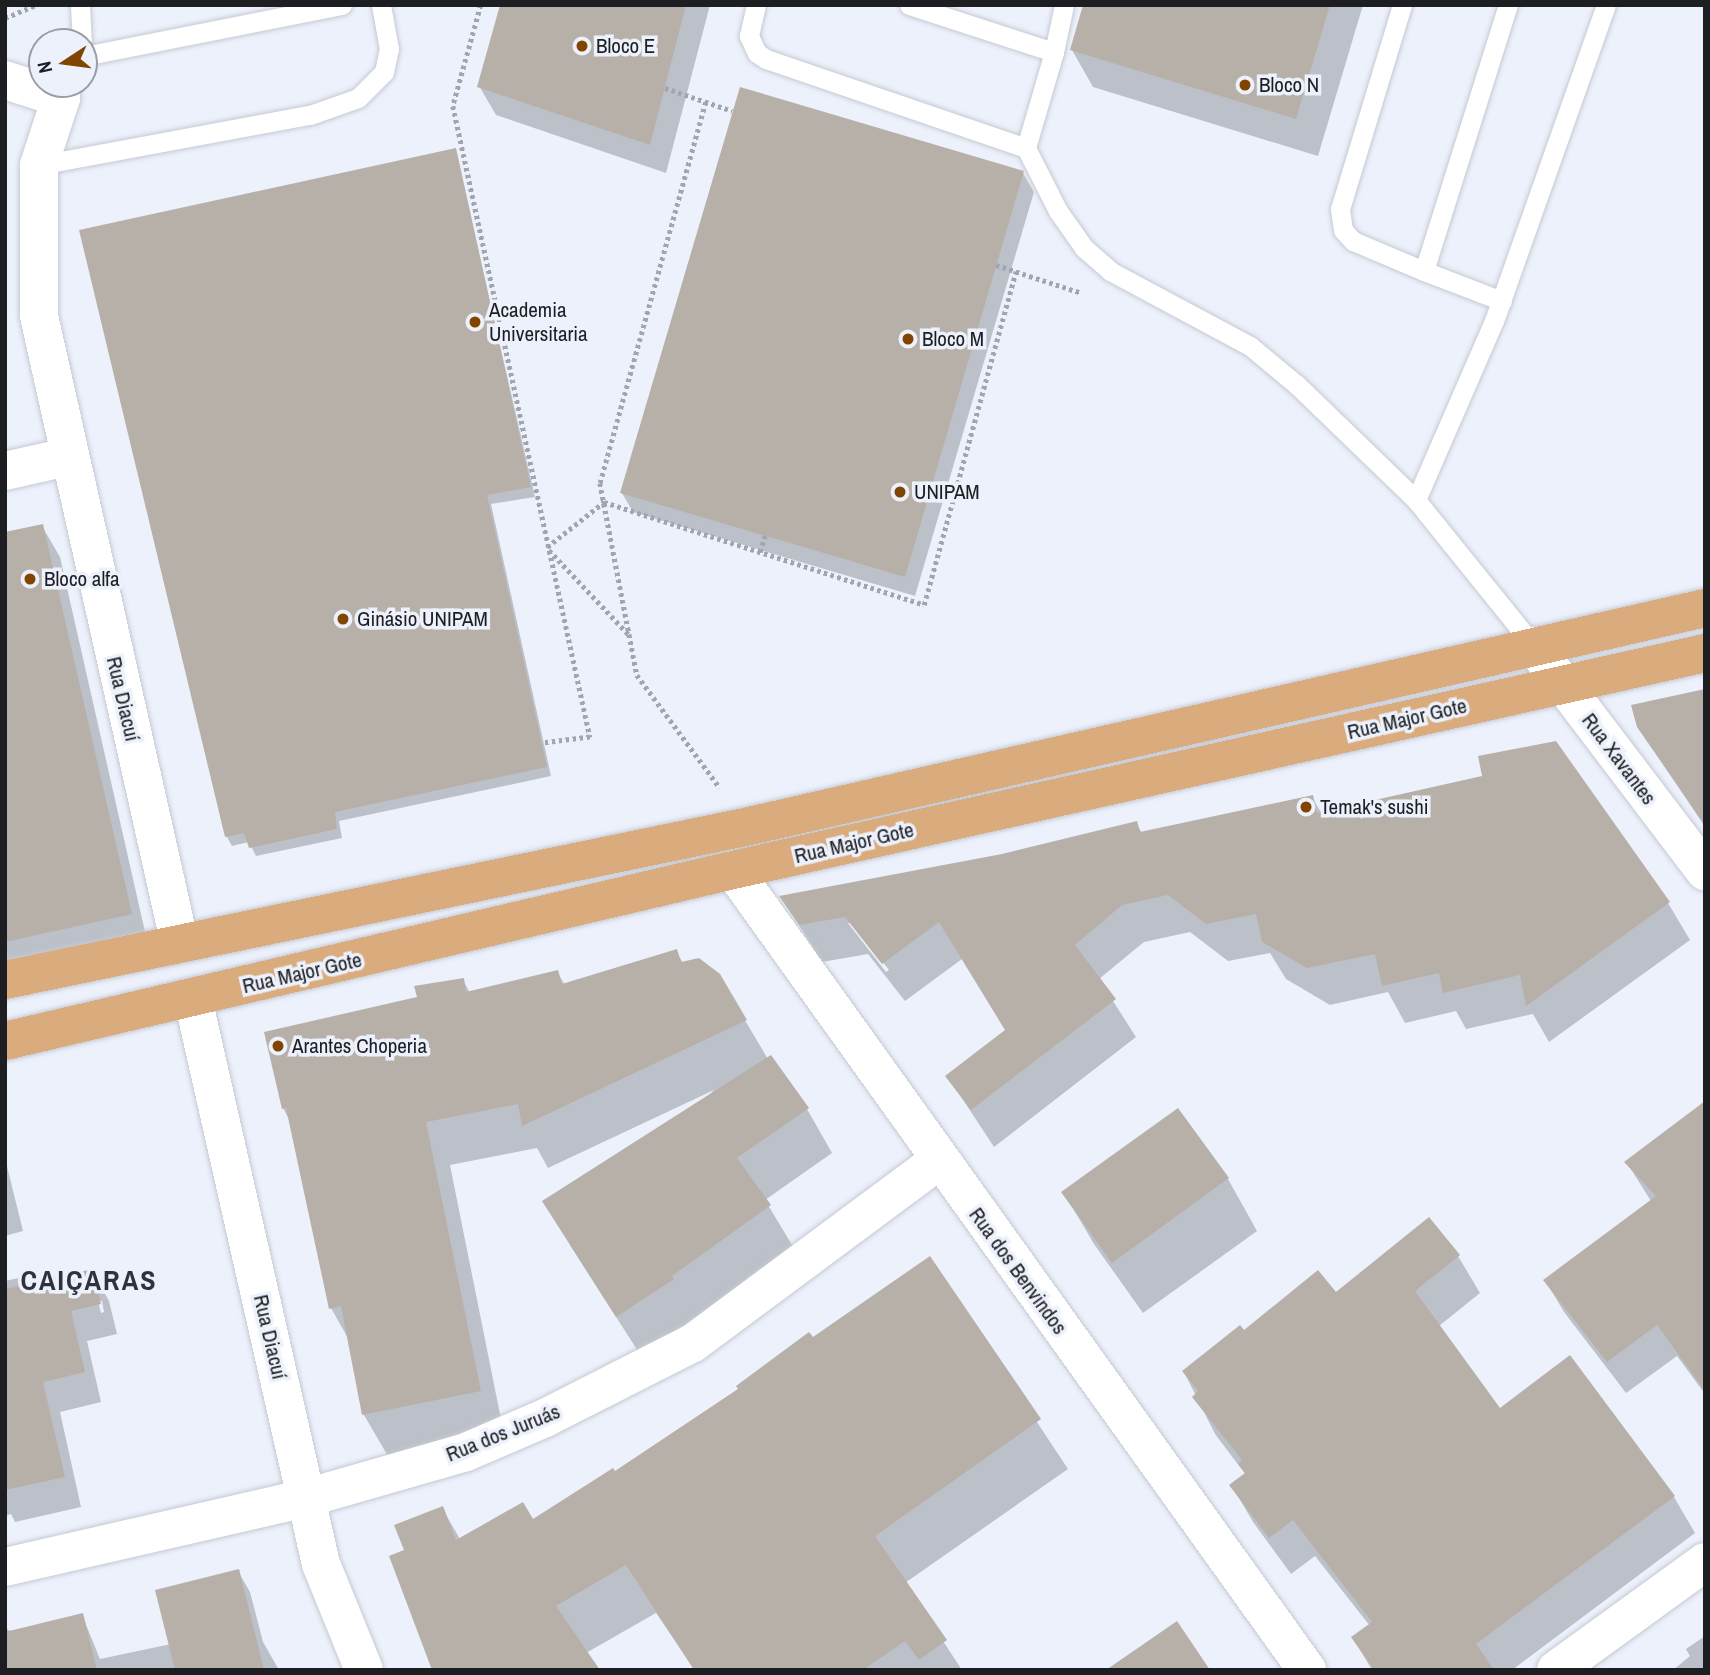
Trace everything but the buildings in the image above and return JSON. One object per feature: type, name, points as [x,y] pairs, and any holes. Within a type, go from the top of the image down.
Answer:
[{"type":"main road","name":"Rua Major Gote","points":[[5,980],[179,941],[745,827],[1705,608]]},
{"type":"main road","name":"Rua Major Gote","points":[[5,1041],[193,999],[733,870],[1705,653]]},
{"type":"street","points":[[5,80],[28,84]]},
{"type":"street","name":"Rua Diacuí","points":[[62,98],[39,165],[39,316],[68,457],[179,941]]},
{"type":"street","points":[[5,471],[68,457]]},
{"type":"street","name":"Rua Xavantes","points":[[1534,646],[1705,871]]},
{"type":"street","name":"Rua dos Benvindos","points":[[733,870],[938,1161],[1307,1670]]},
{"type":"street","name":"Rua Diacuí","points":[[193,999],[321,1564],[364,1670]]},
{"type":"street","name":"Rua dos Juruás","points":[[5,1567],[306,1498],[466,1452],[545,1418],[693,1343],[938,1161]]},
{"type":"street","points":[[1556,1670],[1705,1562]]},
{"type":"lane","points":[[80,5],[81,28]]},
{"type":"lane","points":[[98,53],[342,5]]},
{"type":"lane","points":[[39,165],[310,116],[358,99],[384,72],[389,49],[382,5]]},
{"type":"lane","points":[[756,5],[749,36],[757,53],[766,60],[1026,148]]},
{"type":"lane","points":[[909,5],[1054,52]]},
{"type":"lane","points":[[1063,5],[1054,52],[1026,148],[1058,211],[1084,248],[1110,271],[1250,346],[1359,443],[1416,500],[1534,646]]},
{"type":"lane","points":[[1402,5],[1340,209],[1343,230],[1353,241],[1502,300]]},
{"type":"lane","points":[[1424,271],[1508,5]]},
{"type":"lane","points":[[1416,500],[1502,300],[1606,5]]},
{"type":"path","points":[[5,18],[35,5]]},
{"type":"path","points":[[481,5],[453,106],[590,737],[542,743]]},
{"type":"path","points":[[665,88],[732,111]]},
{"type":"path","points":[[706,102],[600,483],[637,675],[745,827]]},
{"type":"path","points":[[996,265],[1088,295]]},
{"type":"path","points":[[604,502],[924,605],[1016,271]]},
{"type":"path","points":[[547,547],[604,502]]},
{"type":"path","points":[[760,552],[765,536]]},
{"type":"path","points":[[547,547],[630,636]]},
{"type":"place","name":"Bloco E","points":[[582,46]]},
{"type":"place","name":"Bloco N","points":[[1245,85]]},
{"type":"place","name":"Academia Universitaria","points":[[475,322]]},
{"type":"place","name":"Bloco M","points":[[908,339]]},
{"type":"place","name":"UNIPAM","points":[[900,492]]},
{"type":"place","name":"Bloco alfa","points":[[30,579]]},
{"type":"place","name":"Ginásio UNIPAM","points":[[343,619]]},
{"type":"place","name":"Temak's sushi","points":[[1306,807]]},
{"type":"place","name":"Arantes Choperia","points":[[278,1046]]},
{"type":"district","name":"CAIÇARAS","points":[[89,1280]]}]
